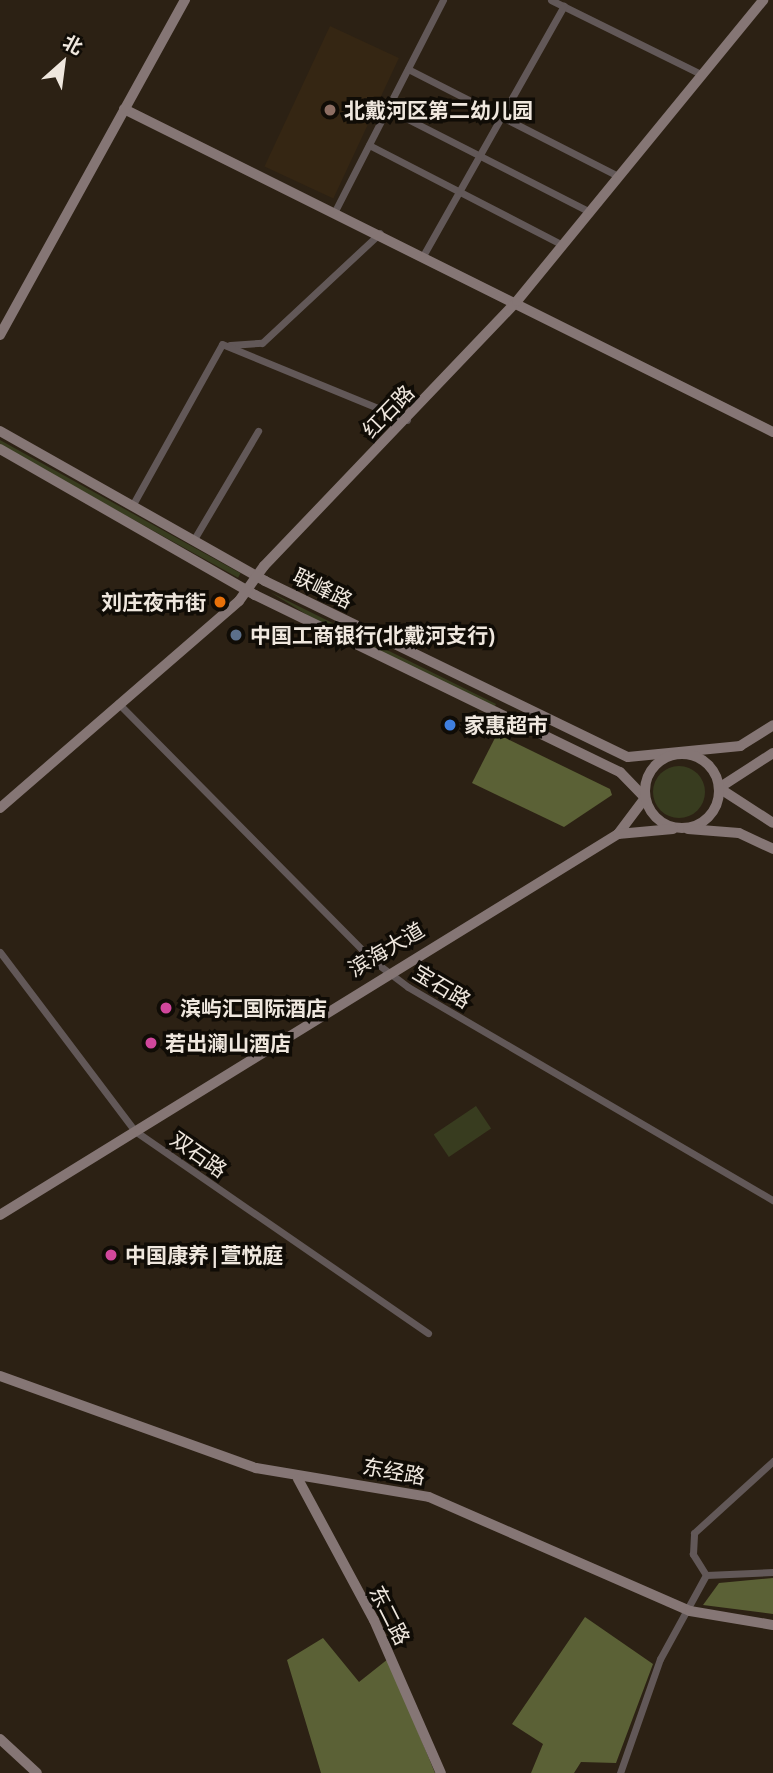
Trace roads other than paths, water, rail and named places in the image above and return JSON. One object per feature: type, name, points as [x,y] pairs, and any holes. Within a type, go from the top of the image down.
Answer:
[{"type":"main road","points":[[0,335],[185,0]]},
{"type":"main road","name":"红石路","points":[[0,808],[247,590],[257,576],[517,301],[763,0]]},
{"type":"main road","points":[[124,109],[424,254],[773,432]]},
{"type":"main road","name":"联峰路","points":[[0,431],[257,576],[640,757],[676,753]]},
{"type":"main road","name":"联峰路","points":[[0,449],[247,590],[628,780],[645,798]]},
{"type":"main road","points":[[618,834],[645,798],[648,774],[676,753],[740,746],[773,725]]},
{"type":"main road","points":[[676,753],[700,758],[719,788],[749,811],[773,823]]},
{"type":"main road","points":[[645,798],[657,819],[680,828],[704,821],[719,788],[773,754]]},
{"type":"main road","points":[[618,834],[680,828],[740,833],[773,849]]},
{"type":"main road","name":"滨海大道","points":[[0,1215],[386,971],[618,834]]},
{"type":"main road","name":"东经路","points":[[0,1376],[298,1479],[374,1485],[440,1501],[690,1612],[773,1625]]},
{"type":"main road","name":"东二路","points":[[298,1479],[374,1620],[440,1773]]},
{"type":"main road","points":[[0,1739],[37,1773]]},
{"type":"street","points":[[335,211],[443,0]]},
{"type":"street","points":[[551,0],[703,75]]},
{"type":"street","points":[[424,254],[564,6]]},
{"type":"street","points":[[408,69],[618,176]]},
{"type":"street","points":[[388,108],[590,212]]},
{"type":"street","points":[[369,145],[563,245]]},
{"type":"street","points":[[222,344],[262,343],[380,233]]},
{"type":"street","points":[[222,344],[407,420]]},
{"type":"street","points":[[132,506],[222,344]]},
{"type":"street","points":[[192,541],[258,430]]},
{"type":"street","name":"宝石路","points":[[117,703],[386,971],[773,1200]]},
{"type":"street","name":"双石路","points":[[0,952],[135,1131],[428,1333]]},
{"type":"street","points":[[706,1575],[693,1554],[694,1533],[773,1461]]},
{"type":"street","points":[[706,1575],[773,1572]]},
{"type":"street","points":[[620,1773],[660,1659],[690,1612],[706,1575]]},
{"type":"place","name":"北戴河区第二幼儿园","points":[[330,110]]},
{"type":"place","name":"刘庄夜市街","points":[[220,602]]},
{"type":"place","name":"中国工商银行(北戴河支行)","points":[[236,635]]},
{"type":"place","name":"家惠超市","points":[[450,725]]},
{"type":"place","name":"滨屿汇国际酒店","points":[[166,1008]]},
{"type":"place","name":"若出澜山酒店","points":[[151,1043]]},
{"type":"place","name":"中国康养|萱悦庭","points":[[111,1255]]}]
